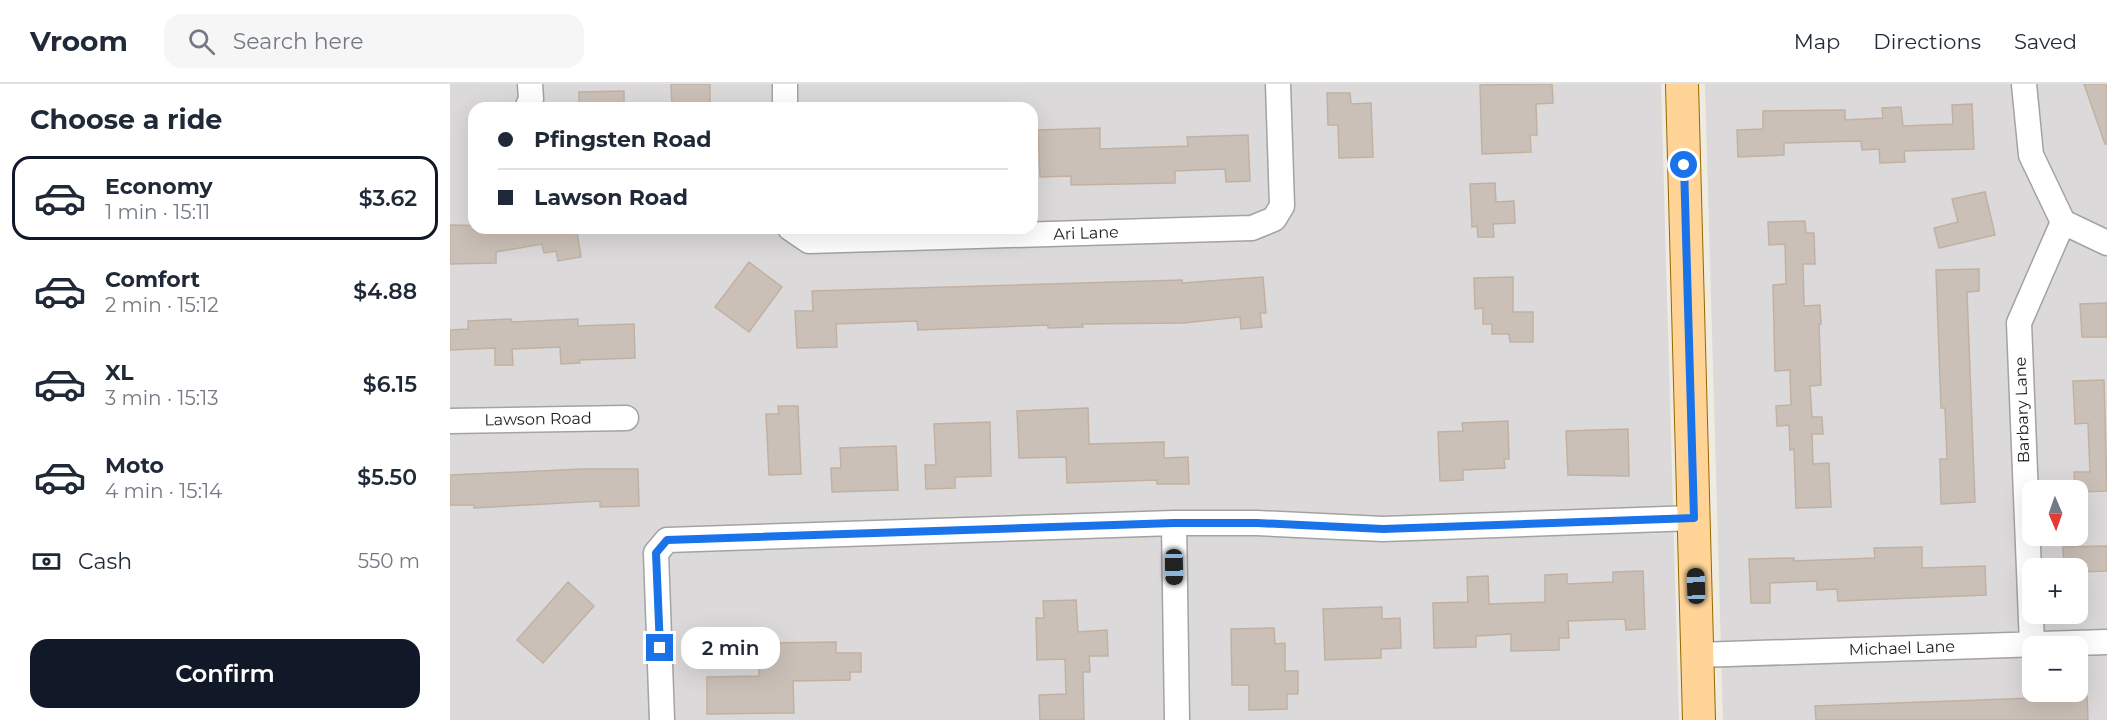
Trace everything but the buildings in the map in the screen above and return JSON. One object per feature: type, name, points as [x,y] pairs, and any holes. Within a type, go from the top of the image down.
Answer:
[{"type":"main road","points":[[1682,84],[1699,720]]},
{"type":"street","points":[[530,84],[530,102]]},
{"type":"street","points":[[785,84],[785,102]]},
{"type":"street","name":"Ari Lane","points":[[798,234],[809,241],[1252,228],[1274,219],[1282,206],[1278,84]]},
{"type":"street","points":[[2024,84],[2031,155],[2063,222],[2107,243]]},
{"type":"street","name":"Barbary Lane","points":[[2031,636],[2019,323],[2063,222]]},
{"type":"street","name":"Lawson Road","points":[[450,421],[626,418]]},
{"type":"street","points":[[662,720],[656,553],[667,540],[1174,523],[1257,523],[1383,529],[1694,518]]},
{"type":"street","points":[[1174,523],[1177,720]]},
{"type":"street","name":"Michael Lane","points":[[2088,642],[2107,642]]},
{"type":"street","name":"Michael Lane","points":[[1697,655],[2022,644]]},
{"type":"shaded area","points":[[450,84],[1661,84],[1679,720],[450,720]]},
{"type":"shaded area","points":[[1705,84],[2107,84],[2107,720],[1723,720]]},
{"type":"route","points":[[660,648],[656,553],[661,544],[667,540],[1174,523],[1257,523],[1383,529],[1694,518],[1684,165]]}]
